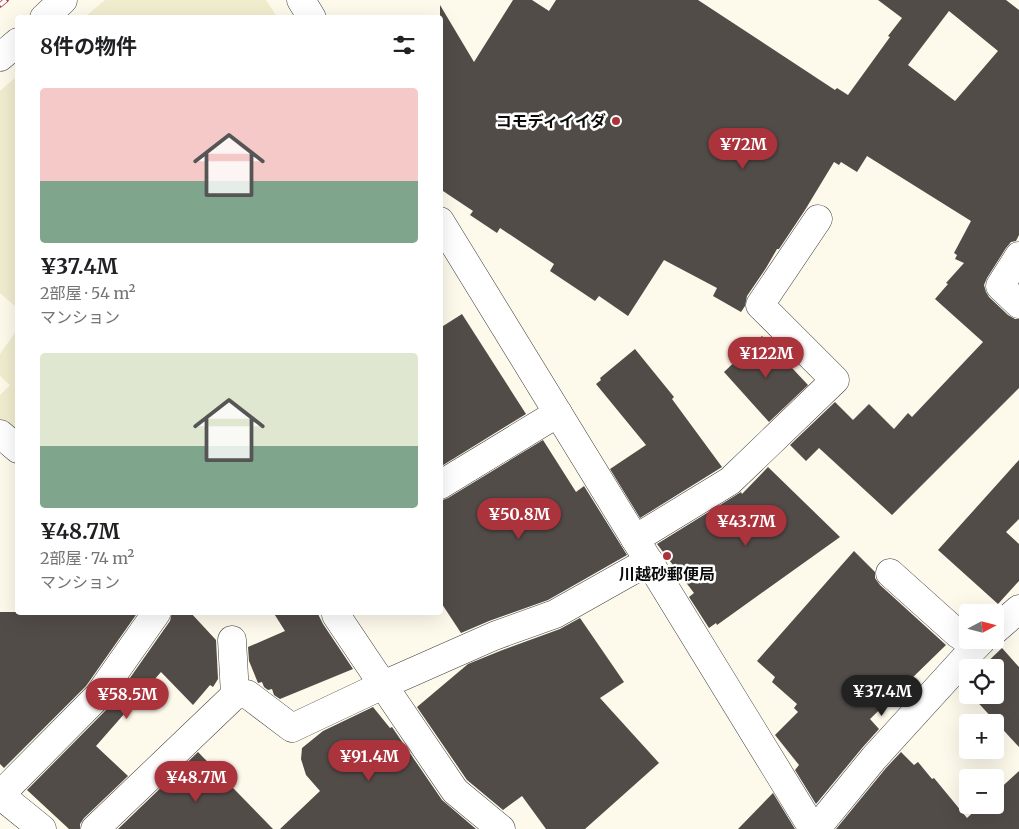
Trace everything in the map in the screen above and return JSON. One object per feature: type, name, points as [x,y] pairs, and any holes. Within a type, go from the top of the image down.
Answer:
[{"type":"street","points":[[47,15],[63,0]]},
{"type":"street","points":[[301,0],[310,15]]},
{"type":"street","points":[[0,57],[15,44]]},
{"type":"street","points":[[95,829],[235,695],[247,694],[292,728],[494,636],[555,614],[642,550],[730,481],[835,380],[760,305],[818,219]]},
{"type":"street","points":[[443,231],[558,413],[814,829],[874,758],[980,649]]},
{"type":"street","points":[[1019,256],[1000,286],[1019,304]]},
{"type":"street","points":[[443,483],[558,413]]},
{"type":"street","points":[[0,434],[15,446]]},
{"type":"street","points":[[890,573],[959,634]]},
{"type":"street","points":[[42,829],[0,795],[98,696],[155,615]]},
{"type":"street","points":[[337,615],[455,791],[501,829]]},
{"type":"street","points":[[232,640],[235,695]]},
{"type":"shaded area","points":[[105,0],[266,0],[276,15],[87,15]]},
{"type":"shaded area","points":[[15,78],[15,306],[0,293],[0,91]]},
{"type":"shaded area","points":[[15,333],[15,433],[0,421],[0,395],[10,385],[0,376],[0,354]]},
{"type":"building","points":[[513,0],[532,0],[549,11],[556,0],[698,0],[835,90],[837,88],[848,95],[902,18],[878,0],[1006,0],[1019,10],[1019,235],[1016,241],[1011,242],[1006,248],[984,285],[989,297],[1008,315],[1019,319],[1019,388],[892,515],[819,448],[806,461],[790,445],[835,402],[853,420],[869,404],[894,429],[908,413],[912,417],[983,342],[935,299],[964,263],[955,259],[957,255],[954,253],[971,221],[867,156],[857,172],[841,162],[839,165],[834,162],[805,210],[747,296],[745,306],[741,312],[713,296],[717,288],[664,260],[628,316],[599,296],[595,301],[550,271],[554,264],[500,228],[497,233],[470,215],[473,211],[443,191],[443,15],[440,15],[440,5],[474,62]],"holes":[[[949,11],[998,51],[955,101],[908,65]]]},
{"type":"building","points":[[462,314],[526,414],[443,465],[443,326]]},
{"type":"building","points":[[762,336],[808,385],[769,422],[724,372]]},
{"type":"building","points":[[635,349],[674,397],[672,399],[722,467],[640,518],[610,469],[646,445],[596,384],[601,380],[600,378]]},
{"type":"building","points":[[543,440],[576,492],[584,486],[627,555],[548,600],[461,633],[443,606],[443,500]]},
{"type":"building","points":[[1019,460],[1019,519],[1006,532],[1019,544],[1019,581],[998,604],[938,550]]},
{"type":"building","points":[[768,467],[840,537],[717,625],[716,623],[709,628],[689,597],[694,593],[657,544],[741,492],[742,494]]},
{"type":"building","points":[[854,551],[875,572],[875,578],[880,585],[946,645],[870,719],[879,729],[816,804],[795,770],[799,765],[775,735],[798,712],[794,708],[797,704],[772,682],[775,677],[757,661]]},
{"type":"building","points":[[0,612],[15,612],[15,615],[136,615],[86,686],[4,768],[0,764]]},
{"type":"building","points":[[171,615],[193,615],[216,640],[218,679],[213,687],[210,685],[193,705],[161,672],[96,746],[128,776],[84,818],[80,824],[80,829],[69,829],[27,790],[111,705],[170,621]]},
{"type":"building","points":[[275,615],[318,615],[353,669],[280,699],[274,695],[272,689],[268,690],[262,682],[258,683],[249,661],[248,647],[285,631]]},
{"type":"building","points":[[580,618],[624,682],[600,698],[659,763],[585,829],[546,829],[522,796],[503,810],[467,780],[417,707],[468,664],[560,629]]},
{"type":"building","points":[[1003,649],[1019,667],[1019,747],[1004,731],[1004,714],[989,714],[979,704],[1004,704],[1004,659],[990,659]]},
{"type":"building","points":[[373,707],[390,728],[392,727],[442,800],[476,829],[280,829],[320,791],[306,775],[301,759],[302,748],[323,731]]},
{"type":"building","points":[[198,752],[273,829],[118,829]]},
{"type":"building","points":[[901,752],[914,765],[918,762],[959,808],[959,814],[964,814],[967,818],[971,814],[1004,814],[1004,785],[1019,771],[1019,829],[836,829]]},
{"type":"building","points":[[773,793],[795,829],[738,829]]},
{"type":"railway","points":[[0,5],[6,0]]},
{"type":"place","name":"コモディイイダ","points":[[616,121]]},
{"type":"place","name":"川越砂郵便局","points":[[667,556]]}]
